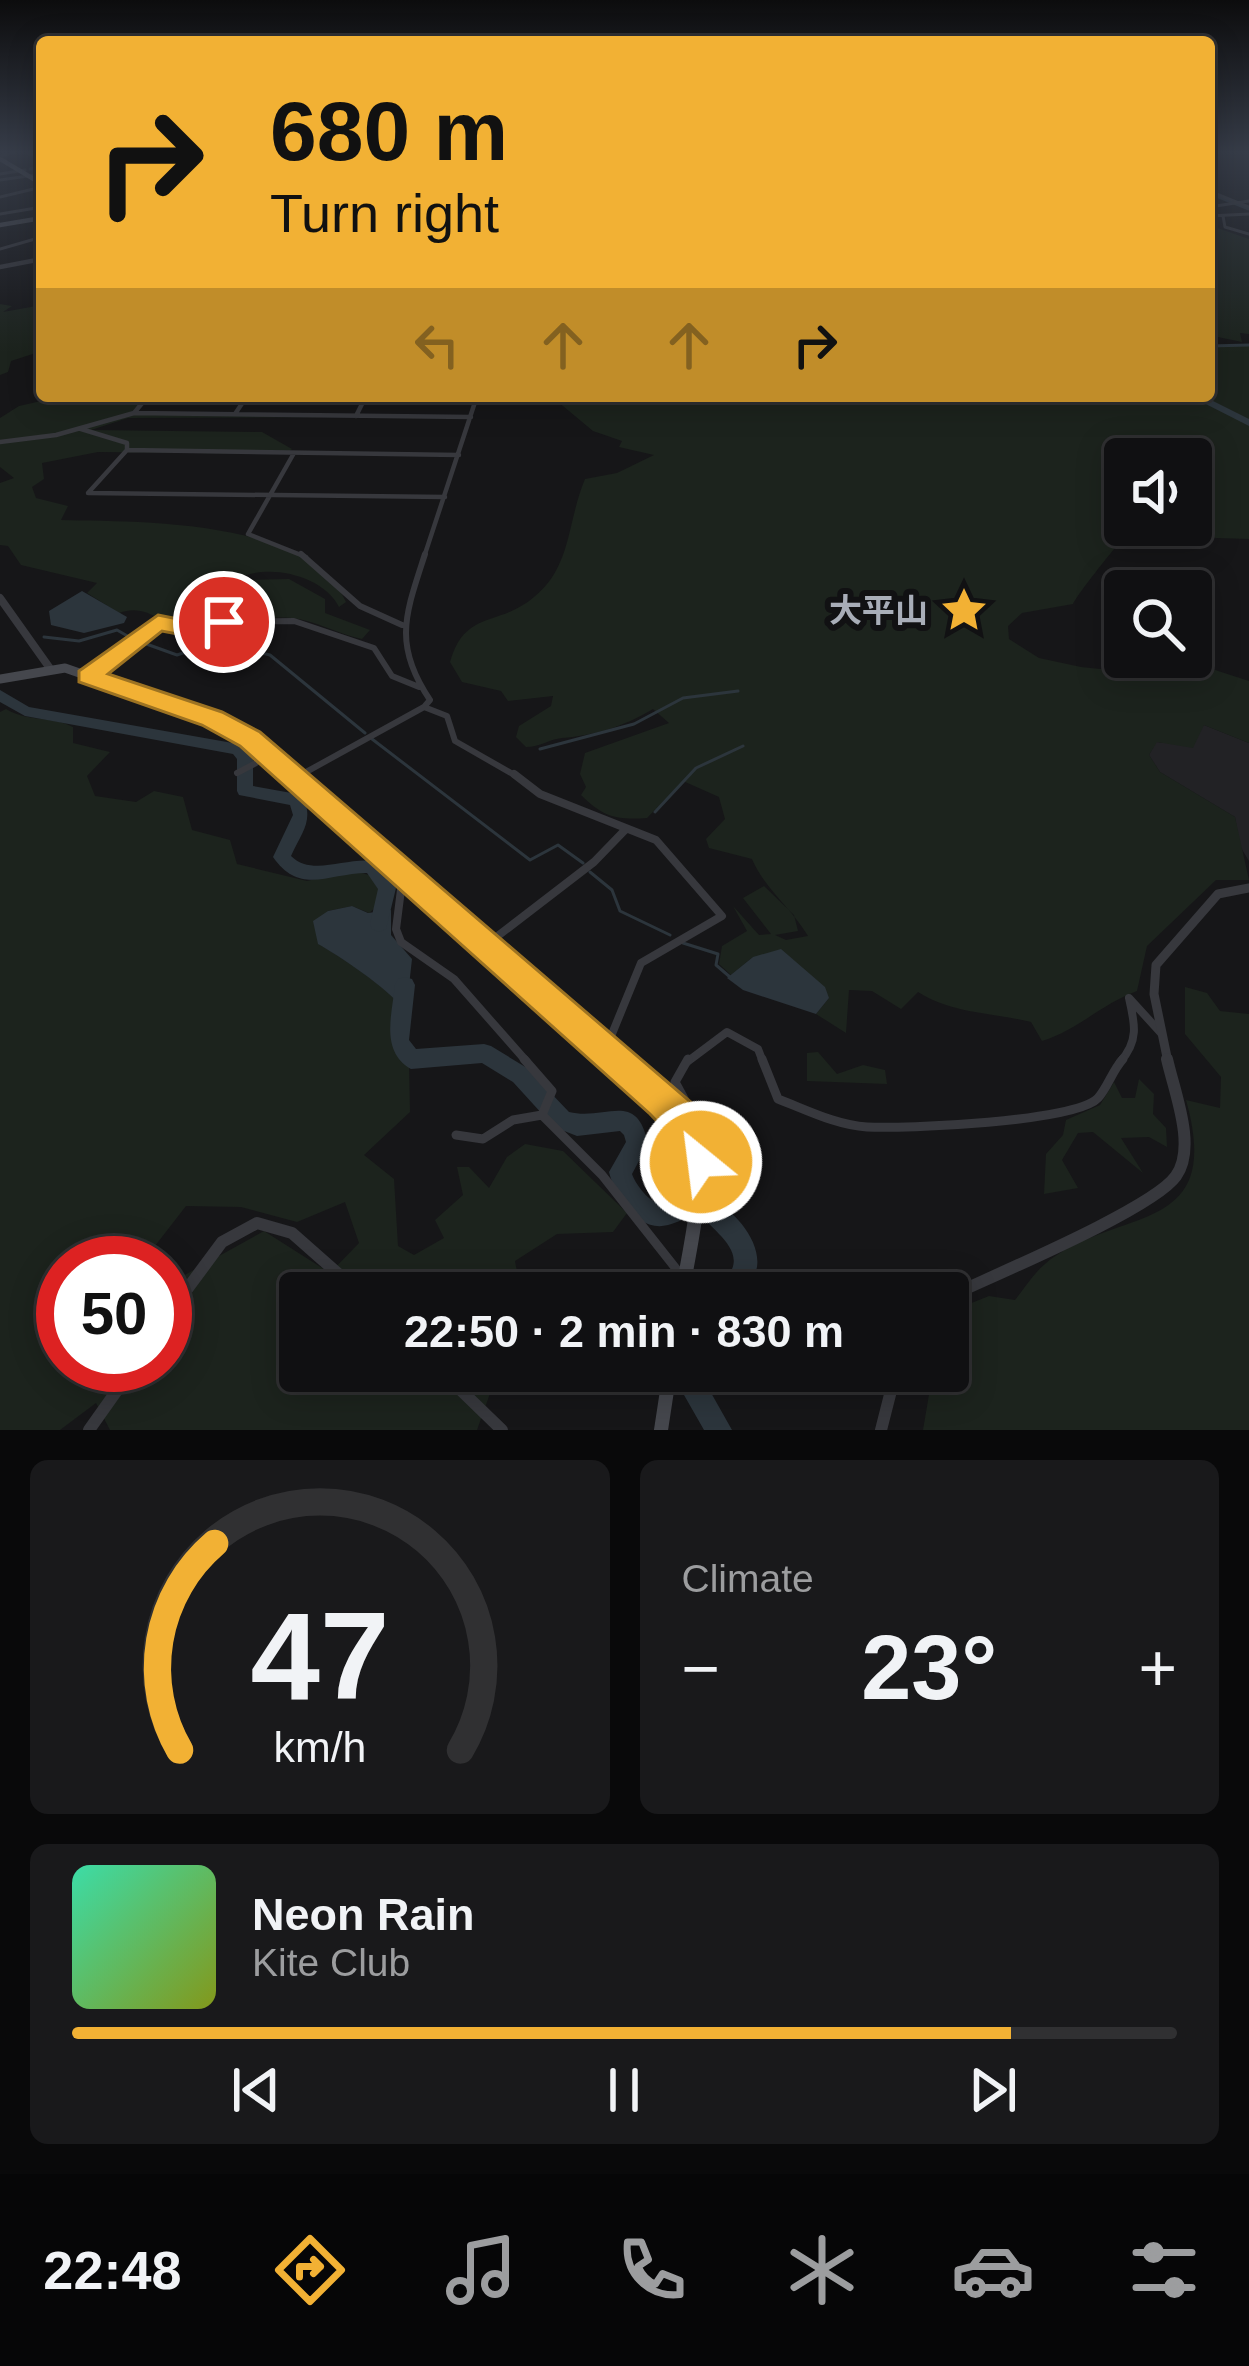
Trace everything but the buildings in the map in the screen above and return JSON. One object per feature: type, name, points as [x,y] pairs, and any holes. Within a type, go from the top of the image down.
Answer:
[{"type":"main road","points":[[1,223],[34,220]]},
{"type":"main road","points":[[0,679],[50,667],[88,676],[212,719],[259,748],[294,778],[664,1101],[696,1141],[698,1192],[685,1272]]},
{"type":"main road","points":[[661,1430],[667,1392]]},
{"type":"street","points":[[1224,220],[1225,226],[1249,234]]},
{"type":"street","points":[[0,248],[36,239]]},
{"type":"street","points":[[0,267],[36,260]]},
{"type":"street","points":[[134,413],[143,402]]},
{"type":"street","points":[[235,414],[243,402]]},
{"type":"street","points":[[356,416],[363,402]]},
{"type":"street","points":[[418,687],[402,625],[475,402]]},
{"type":"street","points":[[0,442],[134,413],[471,417]]},
{"type":"street","points":[[80,428],[127,443],[127,450],[88,493],[445,497]]},
{"type":"street","points":[[127,450],[459,454]]},
{"type":"street","points":[[294,453],[248,535],[299,551],[358,606],[386,623],[402,625]]},
{"type":"street","points":[[0,598],[50,667]]},
{"type":"street","points":[[88,676],[158,623],[193,629],[281,620],[374,648],[392,676],[418,687],[430,700],[294,778]]},
{"type":"street","points":[[424,707],[447,716],[455,741],[500,764],[540,794],[656,840],[722,916],[706,929],[669,942],[641,963],[605,1051]]},
{"type":"street","points":[[237,773],[250,767],[259,748]]},
{"type":"street","points":[[485,945],[533,900],[584,868],[625,830]]},
{"type":"street","points":[[403,874],[396,929],[401,942],[466,991],[547,1082],[553,1099],[542,1115],[513,1120],[483,1139],[455,1135]]},
{"type":"street","points":[[969,1287],[1106,1222],[1176,1177],[1185,1147],[1154,994],[1156,965],[1218,894],[1249,888]]},
{"type":"street","points":[[696,1141],[695,1119],[675,1082],[691,1054],[727,1032],[758,1049],[778,1099],[837,1122],[868,1127],[1003,1122],[1097,1099],[1108,1075],[1132,1048],[1136,1030],[1130,998],[1164,1035]]},
{"type":"street","points":[[542,1115],[602,1174],[673,1272]]},
{"type":"street","points":[[192,1283],[222,1242],[257,1223],[292,1233],[336,1272]]},
{"type":"street","points":[[89,1430],[116,1392]]},
{"type":"street","points":[[463,1392],[502,1430]]},
{"type":"street","points":[[881,1430],[891,1392]]},
{"type":"shaded area","points":[[1215,227],[1249,239],[1249,334],[1240,333],[1242,342],[1215,336]]},
{"type":"shaded area","points":[[0,304],[12,306],[3,312],[36,306],[36,353],[11,361],[8,372],[0,375]]},
{"type":"shaded area","points":[[1249,345],[1249,539],[1212,537],[1212,438],[1104,438],[1104,546],[1117,546],[1073,604],[1022,613],[1008,626],[1009,639],[1039,658],[1104,669],[1104,678],[1212,678],[1212,669],[1249,681],[1249,743],[1204,725],[1193,748],[1157,742],[1149,755],[1160,772],[1235,817],[1249,880],[1216,880],[1147,946],[1137,991],[1042,1041],[1031,1022],[958,1009],[918,992],[901,1009],[872,991],[849,990],[846,1033],[816,1014],[829,998],[753,957],[731,975],[719,964],[722,946],[747,931],[733,906],[759,935],[771,934],[743,898],[764,886],[789,910],[752,859],[709,848],[706,839],[725,819],[719,797],[683,781],[647,818],[636,818],[603,812],[581,795],[586,787],[580,774],[585,753],[669,723],[653,709],[609,729],[526,747],[516,737],[519,726],[551,706],[553,696],[508,701],[501,691],[462,682],[450,662],[456,645],[474,626],[521,606],[546,585],[562,558],[585,479],[617,473],[654,455],[619,447],[622,441],[593,431],[558,402],[1215,402],[1215,347]],"holes":[[[794,917],[808,936],[786,940],[775,935],[798,931]]]},
{"type":"shaded area","points":[[143,402],[137,414],[388,417],[128,418],[91,430],[262,432],[292,449],[286,454],[98,452],[42,463],[44,479],[32,487],[36,498],[68,506],[61,520],[219,530],[297,554],[326,574],[346,602],[339,607],[320,586],[292,574],[261,572],[235,580],[289,579],[325,599],[325,613],[370,630],[362,639],[291,618],[178,626],[138,611],[119,613],[87,593],[97,583],[21,565],[8,546],[0,545],[0,483],[14,478],[0,467],[0,418],[19,406]]},
{"type":"shaded area","points":[[82,591],[127,617],[124,623],[84,633],[51,625],[49,611]]},
{"type":"shaded area","points":[[6,709],[73,727],[73,743],[110,752],[87,776],[95,796],[136,802],[154,791],[183,797],[192,830],[230,840],[237,864],[307,881],[351,870],[376,877],[376,906],[369,913],[352,906],[328,911],[319,944],[376,982],[401,1007],[395,1045],[409,1064],[410,1112],[364,1155],[394,1179],[398,1246],[414,1255],[444,1238],[435,1220],[463,1195],[457,1167],[469,1167],[489,1188],[507,1157],[525,1144],[563,1151],[627,1213],[613,1232],[557,1234],[515,1261],[517,1272],[331,1272],[359,1243],[345,1202],[297,1222],[241,1207],[186,1206],[163,1236],[36,1236],[36,1392],[192,1392],[192,1271],[264,1231],[328,1272],[279,1272],[279,1392],[491,1392],[477,1430],[110,1430],[96,1403],[60,1430],[0,1430],[0,712]]},
{"type":"shaded area","points":[[1204,725],[1249,743],[1249,861],[1240,846],[1235,817],[1160,772],[1149,755],[1156,742],[1177,744]]},
{"type":"shaded area","points":[[352,906],[368,913],[391,910],[391,935],[412,959],[407,1004],[401,1007],[375,982],[318,944],[313,921],[328,911]]},
{"type":"shaded area","points":[[781,949],[825,987],[829,998],[816,1014],[743,990],[727,978],[753,957]]},
{"type":"shaded area","points":[[1185,987],[1207,993],[1220,1011],[1249,1014],[1249,1430],[923,1430],[929,1392],[969,1392],[969,1304],[989,1296],[1015,1300],[1045,1264],[1073,1246],[1157,1212],[1178,1197],[1191,1176],[1194,1145],[1186,1100],[1220,1108],[1221,1077],[1185,1034]]},
{"type":"shaded area","points":[[818,1052],[837,1074],[863,1065],[885,1070],[887,1084],[807,1081],[807,1053]]},
{"type":"shaded area","points":[[1139,1079],[1154,1094],[1153,1114],[1166,1128],[1167,1147],[1149,1137],[1121,1138],[1143,1173],[1093,1132],[1078,1133],[1062,1160],[1078,1188],[1044,1194],[1046,1154],[1063,1135],[1066,1120],[1100,1105],[1114,1082],[1122,1098],[1135,1098]]},
{"type":"waterway","points":[[1215,346],[1249,345]]},
{"type":"waterway","points":[[1207,402],[1249,423]]},
{"type":"waterway","points":[[44,637],[79,641],[117,630],[131,638]]},
{"type":"waterway","points":[[138,641],[177,655],[216,642],[270,655],[365,733]]},
{"type":"waterway","points":[[540,749],[634,724],[683,698],[738,691]]},
{"type":"waterway","points":[[0,695],[25,711],[238,749],[245,758],[245,791],[297,800],[301,815],[282,857],[291,867],[312,874],[372,867],[387,888],[379,924]]},
{"type":"waterway","points":[[372,739],[530,860],[558,845],[583,863]]},
{"type":"waterway","points":[[655,812],[696,768],[743,746]]},
{"type":"waterway","points":[[590,872],[612,890],[620,911],[670,935]]},
{"type":"waterway","points":[[683,943],[718,954],[716,965],[730,977]]},
{"type":"waterway","points":[[405,985],[399,1042],[411,1059],[484,1053],[520,1075],[562,1120],[577,1125],[624,1120],[634,1129],[637,1144],[620,1172],[624,1188],[651,1214],[665,1215],[687,1205]]},
{"type":"waterway","points":[[710,1210],[738,1240],[744,1251],[744,1272]]},
{"type":"waterway","points":[[697,1392],[719,1430]]},
{"type":"place","name":"大平山","points":[[964,610]]},
{"type":"route","points":[[224,622],[193,629],[158,623],[88,676],[212,719],[250,739],[664,1101],[686,1124],[701,1162]]}]
